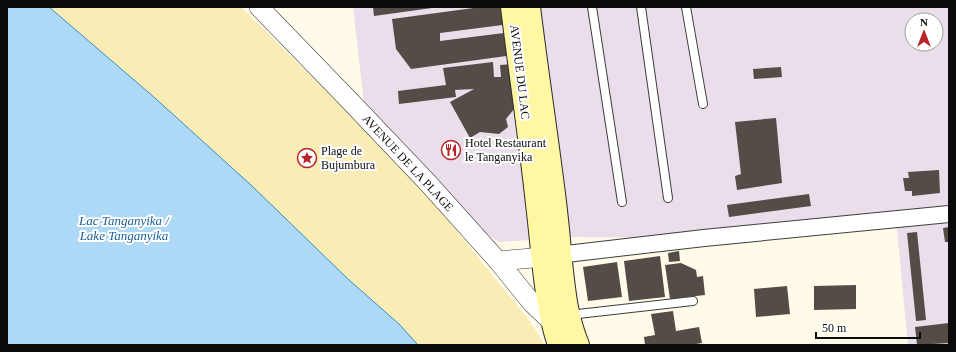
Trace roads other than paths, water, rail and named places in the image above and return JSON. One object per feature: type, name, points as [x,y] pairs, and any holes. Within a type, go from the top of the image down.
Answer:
[{"type":"main road","name":"AVENUE DU LAC","points":[[512,7],[552,256]]},
{"type":"main road","name":"AVENUE DU LAC","points":[[529,7],[552,256]]},
{"type":"main road","name":"AVENUE DE LA PLAGE","points":[[552,256],[563,285],[559,345]]},
{"type":"main road","name":"AVENUE DE LA PLAGE","points":[[560,319],[571,328],[577,345]]},
{"type":"street","name":"AVENUE DE LA PLAGE","points":[[259,7],[396,148],[498,261],[532,303],[560,319]]},
{"type":"street","points":[[498,261],[704,238],[949,214]]},
{"type":"lane","points":[[592,7],[622,202]]},
{"type":"lane","points":[[641,7],[668,198]]},
{"type":"lane","points":[[686,7],[703,104]]},
{"type":"lane","points":[[560,319],[693,301]]},
{"type":"water","name":"Lac Tanganyika / Lake Tanganyika","points":[[7,7],[49,7],[155,98],[252,186],[348,279],[399,324],[418,345],[7,345]]},
{"type":"place","name":"Hotel Restaurant le Tanganyika","points":[[451,150]]},
{"type":"place","name":"Plage de Bujumbura","points":[[307,158]]}]
